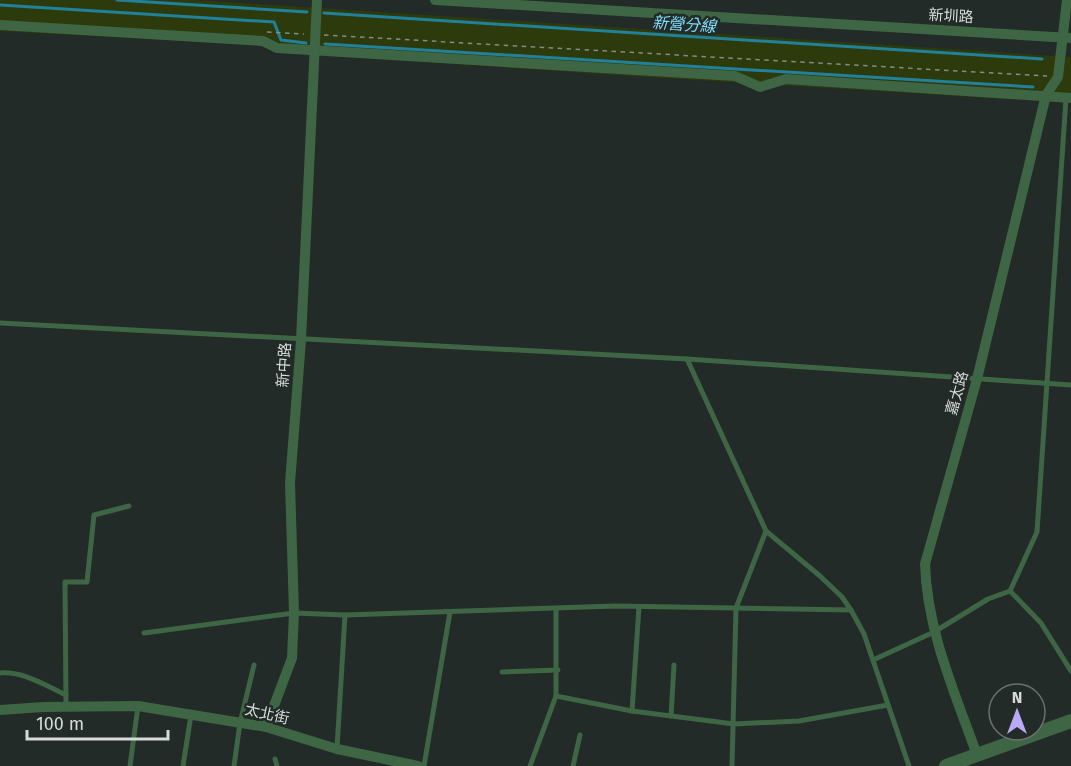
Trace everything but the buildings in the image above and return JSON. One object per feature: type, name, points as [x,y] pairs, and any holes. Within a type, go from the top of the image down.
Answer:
[{"type":"street","name":"新中路","points":[[266,727],[292,658],[294,613],[290,483],[301,340],[317,0]]},
{"type":"street","name":"新圳路","points":[[435,0],[1068,38]]},
{"type":"street","name":"嘉太路","points":[[977,755],[934,632],[926,594],[925,564],[977,379],[1046,95],[1058,77],[1068,38],[1067,0]]},
{"type":"street","points":[[0,26],[263,41],[278,48],[735,76],[760,87],[786,79],[1069,98]]},
{"type":"street","name":"太北街","points":[[0,710],[138,706],[266,727],[388,763],[418,766]]},
{"type":"street","points":[[955,765],[1071,721]]},
{"type":"lane","points":[[873,660],[934,632],[988,599],[1010,591],[1037,532],[1069,98]]},
{"type":"lane","points":[[0,323],[687,359],[1071,386]]},
{"type":"lane","points":[[687,359],[766,531],[842,597],[858,619],[909,766]]},
{"type":"lane","points":[[66,707],[65,582],[87,582],[94,515],[129,506]]},
{"type":"lane","points":[[732,766],[736,608],[766,531]]},
{"type":"lane","points":[[1010,591],[1041,623],[1071,671]]},
{"type":"lane","points":[[144,633],[294,613],[345,615],[639,607],[851,610]]},
{"type":"lane","points":[[632,711],[639,607]]},
{"type":"lane","points":[[530,766],[556,696],[558,670],[556,609]]},
{"type":"lane","points":[[424,766],[450,612]]},
{"type":"lane","points":[[337,749],[345,615]]},
{"type":"lane","points":[[234,766],[240,723],[254,665]]},
{"type":"lane","points":[[671,716],[674,665]]},
{"type":"lane","points":[[502,672],[558,670]]},
{"type":"lane","points":[[0,673],[30,678],[66,695]]},
{"type":"lane","points":[[556,696],[632,711],[734,724],[799,721],[888,705]]},
{"type":"lane","points":[[130,766],[138,706]]},
{"type":"lane","points":[[183,766],[191,714]]},
{"type":"lane","points":[[573,766],[580,735]]},
{"type":"lane","points":[[275,759],[277,766]]},
{"type":"path","points":[[274,32],[1058,77]]},
{"type":"green space","points":[[0,0],[196,0],[1071,57],[1071,103],[472,65],[272,50],[258,45],[0,31]]},
{"type":"waterway","name":"新營分線","points":[[117,0],[307,12]]},
{"type":"waterway","points":[[0,5],[274,22],[281,40],[306,43]]},
{"type":"waterway","name":"新營分線","points":[[324,13],[1042,59]]},
{"type":"waterway","points":[[325,44],[1033,87]]}]
